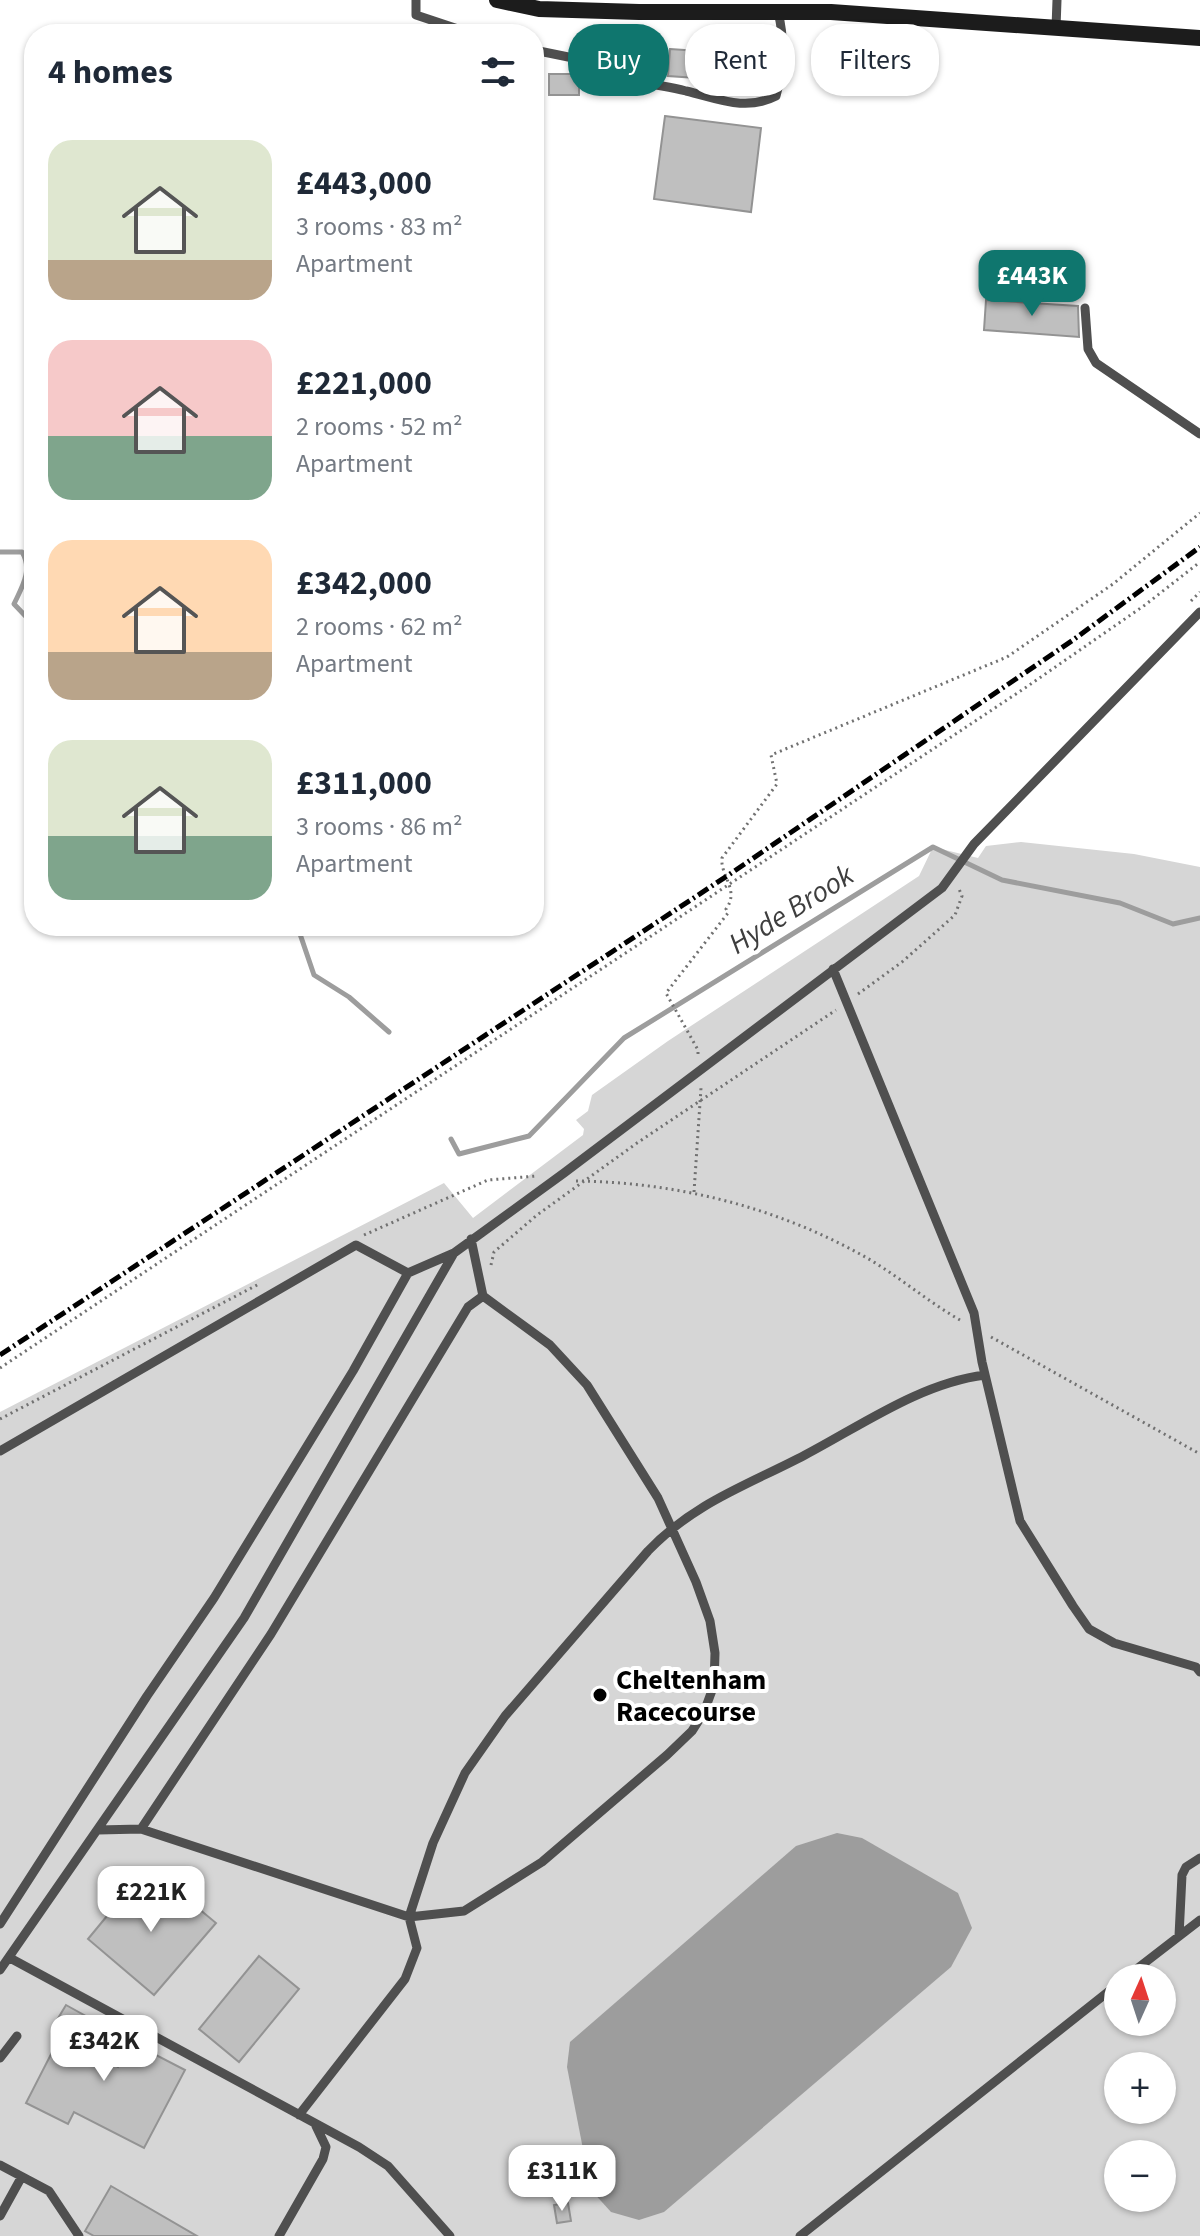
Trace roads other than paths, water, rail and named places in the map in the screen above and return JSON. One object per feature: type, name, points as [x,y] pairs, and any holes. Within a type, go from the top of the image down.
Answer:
[{"type":"street","points":[[497,0],[539,9],[639,12],[788,8],[1200,38]]},
{"type":"lane","points":[[416,0],[416,15],[438,24]]},
{"type":"lane","points":[[1056,28],[1057,0]]},
{"type":"lane","points":[[544,52],[583,60],[586,72],[599,76],[686,91],[720,102],[763,103],[776,96],[781,77],[783,33],[788,8]]},
{"type":"lane","points":[[1085,308],[1088,349],[1096,363],[1200,434]]},
{"type":"lane","points":[[0,1924],[160,1675],[214,1598],[353,1371],[408,1273],[454,1253],[942,888],[969,852],[1200,612]]},
{"type":"lane","points":[[833,969],[974,1313],[985,1375],[1020,1521],[1089,1629],[1114,1643],[1196,1667],[1200,1672]]},
{"type":"lane","points":[[98,1830],[141,1829],[409,1917],[464,1911],[542,1862],[692,1731],[704,1712],[714,1685],[715,1653],[710,1621],[658,1498],[587,1385],[550,1345],[483,1296],[471,1239]]},
{"type":"lane","points":[[0,1451],[356,1245],[408,1273]]},
{"type":"lane","points":[[0,1970],[244,1618],[454,1253]]},
{"type":"lane","points":[[141,1829],[271,1634],[468,1307],[483,1296]]},
{"type":"lane","points":[[299,2115],[405,1979],[417,1948],[409,1917],[433,1843],[465,1773],[505,1716],[672,1527],[711,1501],[909,1399],[957,1379],[985,1375]]},
{"type":"lane","points":[[1179,1936],[1182,1875],[1186,1867],[1200,1858]]},
{"type":"lane","points":[[1143,1964],[1200,1920]]},
{"type":"lane","points":[[10,1958],[359,2147],[388,2166],[450,2236]]},
{"type":"lane","points":[[800,2236],[1104,1995]]},
{"type":"lane","points":[[0,2058],[17,2036]]},
{"type":"lane","points":[[279,2236],[323,2159],[326,2147],[315,2123]]},
{"type":"lane","points":[[0,2165],[49,2191],[79,2236]]},
{"type":"lane","points":[[0,2216],[21,2178]]},
{"type":"waterway","name":"Hyde Brook","points":[[0,552],[22,552],[24,557]]},
{"type":"waterway","name":"Hyde Brook","points":[[24,580],[14,604],[24,614]]},
{"type":"waterway","name":"Hyde Brook","points":[[451,1139],[459,1154],[529,1136],[624,1038],[933,847],[1002,880],[1120,903],[1173,924],[1200,918]]},
{"type":"waterway","name":"Hyde Brook","points":[[301,936],[314,975],[349,997],[389,1032]]},
{"type":"railway","points":[[0,1355],[727,876],[1073,640],[1200,547]]},
{"type":"place","name":"Cheltenham Racecourse","points":[[600,1695]]}]
